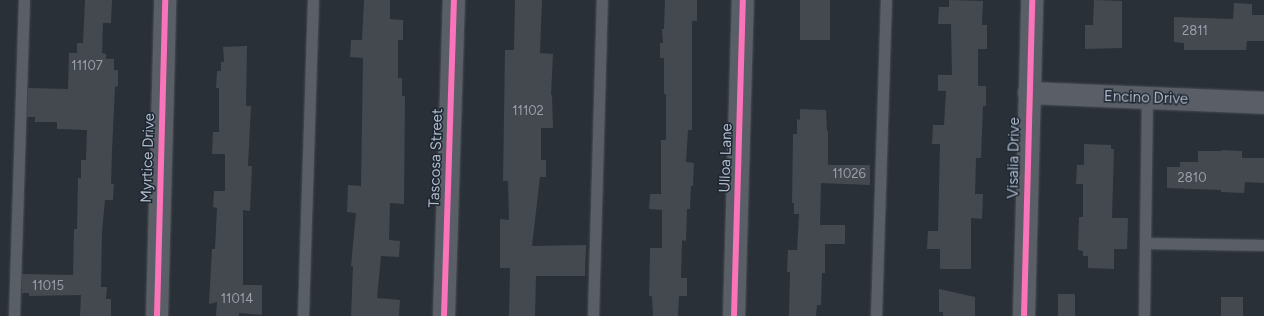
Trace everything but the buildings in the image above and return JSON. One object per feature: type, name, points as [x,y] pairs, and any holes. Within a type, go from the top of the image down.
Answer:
[{"type":"street","name":"Myrtice Drive","points":[[157,316],[165,0]]},
{"type":"street","name":"Tascosa Street","points":[[444,316],[454,0]]},
{"type":"street","name":"Ulloa Lane","points":[[734,316],[743,0]]},
{"type":"street","name":"Visalia Drive","points":[[1024,316],[1032,0]]},
{"type":"street","name":"Encino Drive","points":[[1029,94],[1264,104]]},
{"type":"lane","points":[[14,316],[24,0]]},
{"type":"lane","points":[[303,316],[313,0]]},
{"type":"lane","points":[[593,316],[602,0]]},
{"type":"lane","points":[[876,316],[886,0]]},
{"type":"lane","points":[[1144,316],[1147,98]]},
{"type":"lane","points":[[1145,243],[1264,245]]},
{"type":"cycle path","points":[[157,316],[165,0]]},
{"type":"cycle path","points":[[444,316],[454,0]]},
{"type":"cycle path","points":[[734,316],[743,0]]},
{"type":"cycle path","points":[[1024,316],[1032,0]]}]
